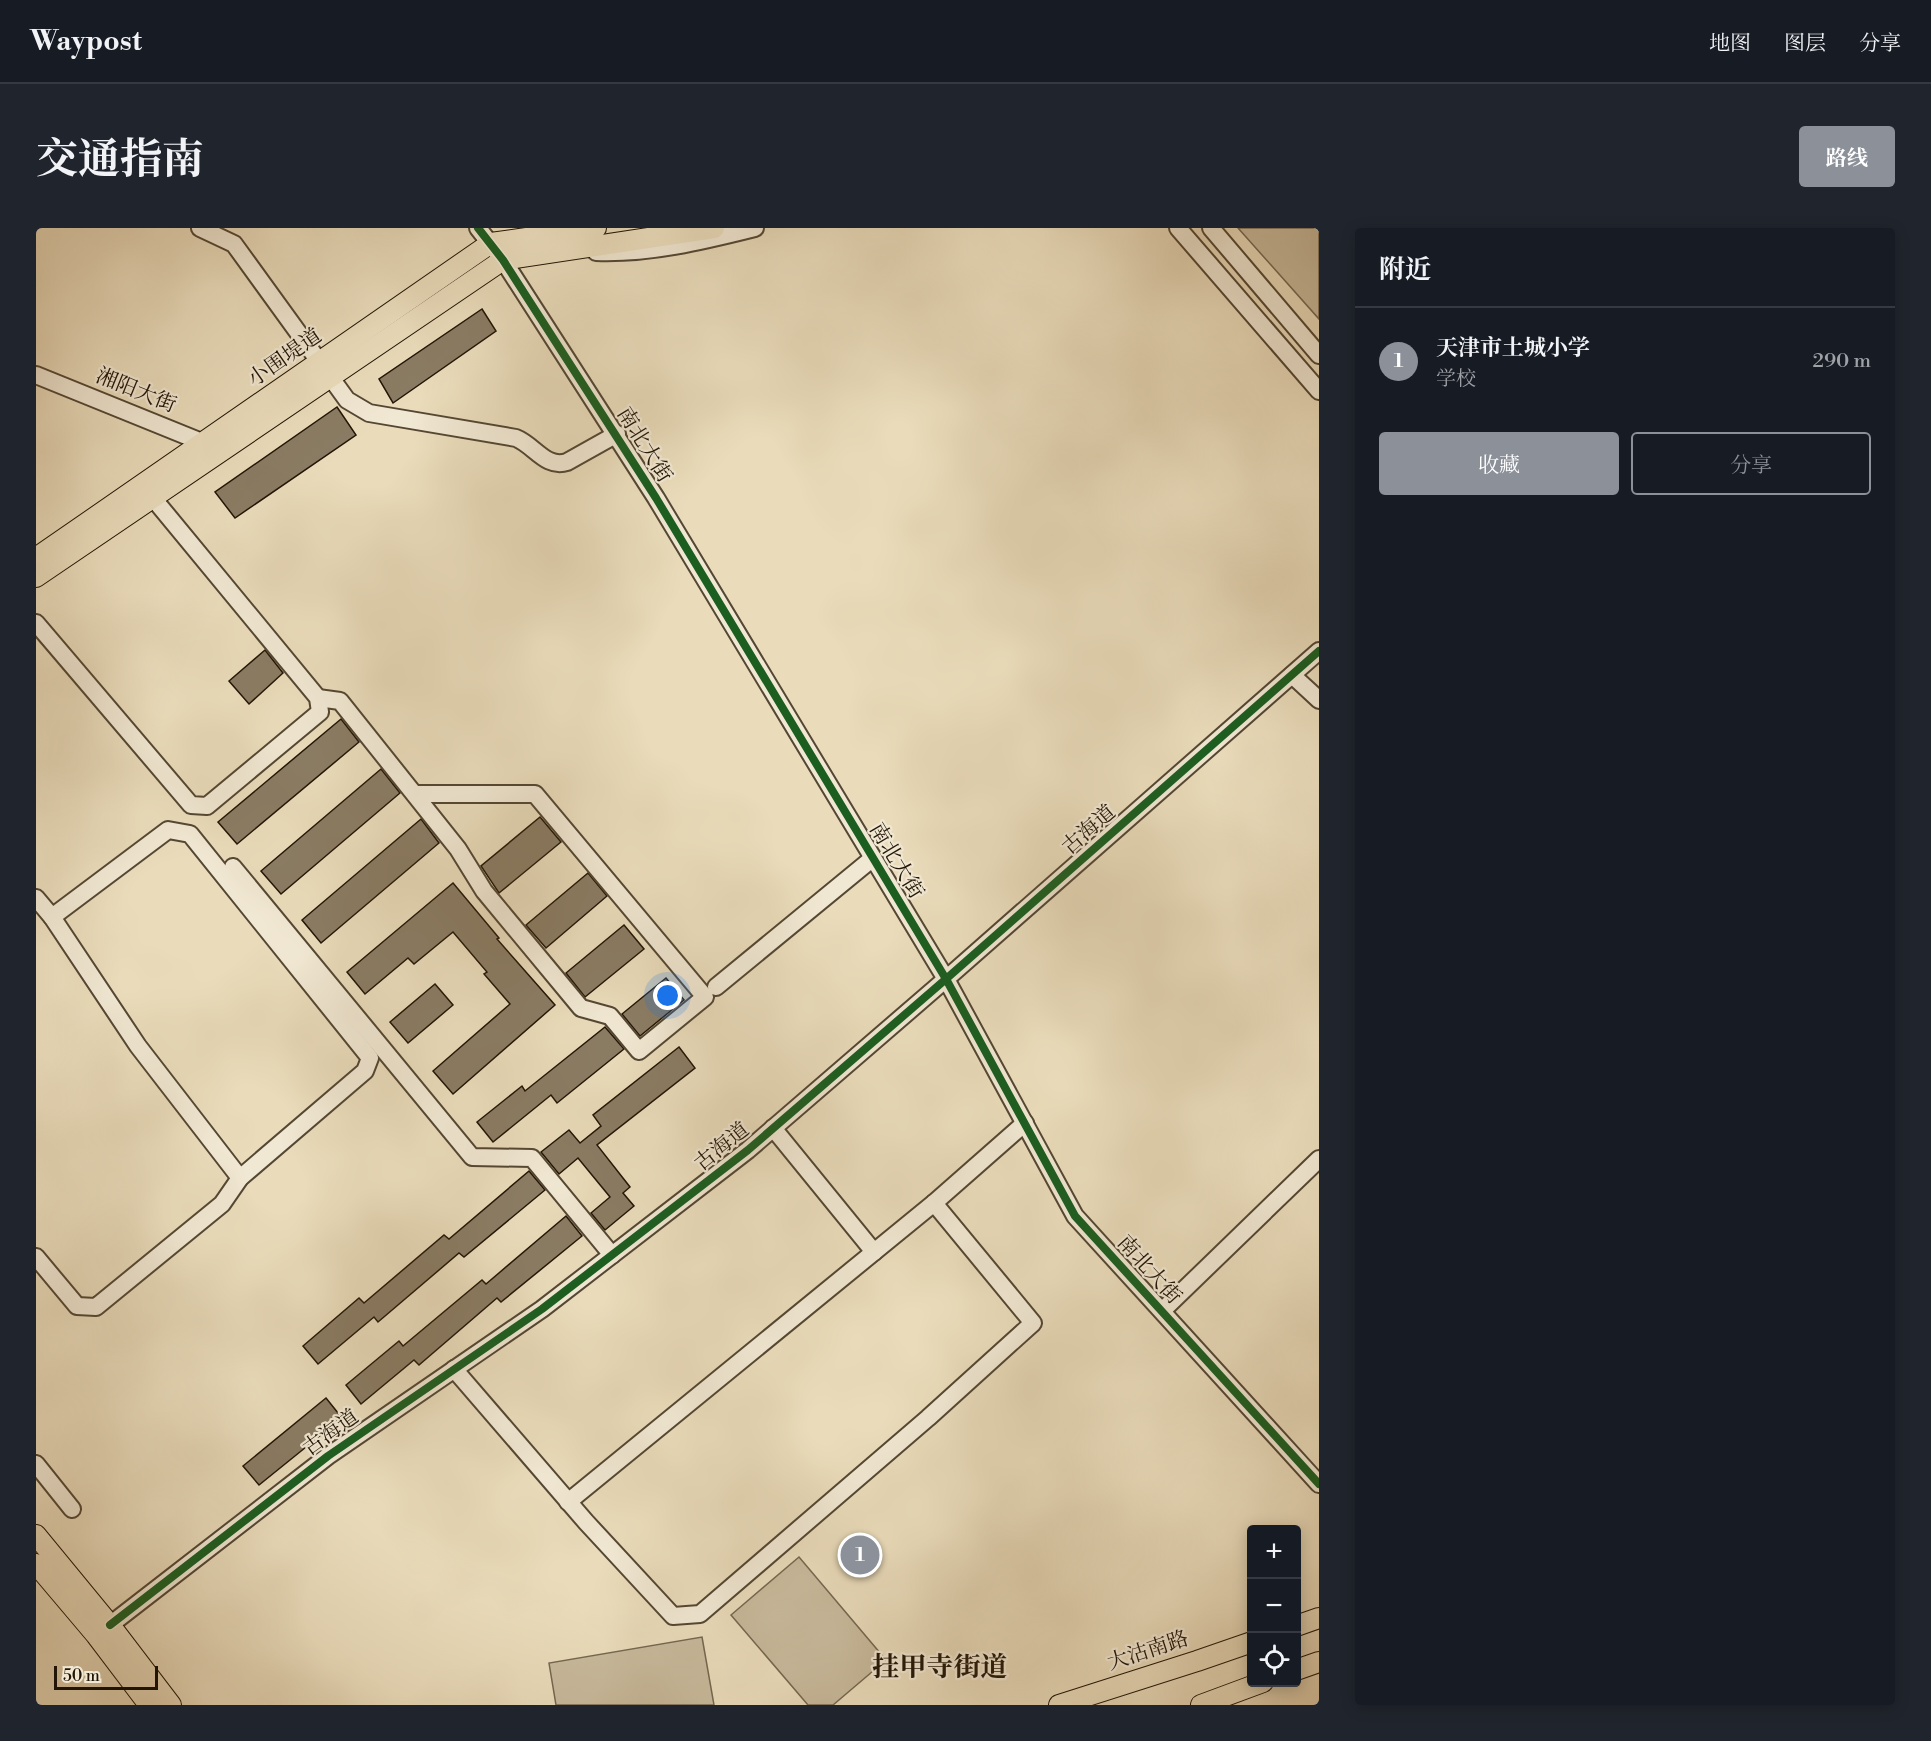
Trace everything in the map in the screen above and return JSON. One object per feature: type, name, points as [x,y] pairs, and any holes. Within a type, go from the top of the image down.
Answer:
[{"type":"main road","points":[[577,236],[596,228]]},
{"type":"main road","points":[[577,236],[607,244],[714,228]]},
{"type":"main road","name":"小围堤道","points":[[325,370],[484,236],[577,236]]},
{"type":"main road","name":"小围堤道","points":[[36,558],[209,449],[325,370],[503,260],[577,236]]},
{"type":"main road","name":"小围堤道","points":[[36,577],[153,498],[209,449]]},
{"type":"main road","points":[[36,1535],[110,1624],[171,1705]]},
{"type":"main road","points":[[36,1564],[96,1635],[148,1705]]},
{"type":"main road","points":[[1301,1624],[1319,1618]]},
{"type":"main road","name":"大沽南路","points":[[1059,1705],[1247,1643]]},
{"type":"main road","points":[[1301,1668],[1319,1662]]},
{"type":"main road","points":[[1201,1705],[1252,1687]]},
{"type":"street","points":[[200,228],[234,244],[347,400],[369,413],[516,438],[528,444],[540,456],[553,464],[567,462],[616,434]]},
{"type":"street","points":[[577,236],[609,253],[651,250],[755,228]]},
{"type":"street","points":[[1178,228],[1319,391]]},
{"type":"street","points":[[1211,228],[1319,355]]},
{"type":"street","name":"南北大街","points":[[484,236],[503,260],[616,434],[946,979],[1075,1216],[1319,1484]]},
{"type":"street","name":"湘阳大街","points":[[36,375],[209,449]]},
{"type":"street","points":[[36,624],[191,805],[207,806],[320,712],[318,698],[153,498]]},
{"type":"street","name":"古海道","points":[[110,1624],[328,1456],[542,1309],[748,1150],[1319,651]]},
{"type":"street","points":[[1292,675],[1319,700]]},
{"type":"street","points":[[318,698],[340,701],[414,794],[458,849],[484,891],[581,1008],[610,1017],[639,1051],[705,997],[535,794],[414,794]]},
{"type":"street","points":[[36,1257],[77,1306],[96,1307],[222,1204],[240,1178],[365,1071],[370,1058],[190,834],[168,830],[52,917]]},
{"type":"street","points":[[716,987],[873,858]]},
{"type":"street","points":[[233,867],[472,1157],[532,1158],[612,1255]]},
{"type":"street","points":[[36,897],[52,917],[138,1046],[240,1178]]},
{"type":"street","points":[[568,1502],[934,1203],[1025,1123]]},
{"type":"street","points":[[773,1128],[874,1252]]},
{"type":"street","points":[[1162,1311],[1319,1159]]},
{"type":"street","points":[[454,1370],[568,1502],[673,1616],[700,1614],[928,1418],[1033,1323],[934,1203]]},
{"type":"street","points":[[36,1464],[72,1509]]},
{"type":"shaded area","points":[[1238,228],[1319,228],[1319,319]]},
{"type":"shaded area","points":[[799,1557],[886,1660],[833,1705],[808,1705],[731,1615]]},
{"type":"shaded area","points":[[702,1637],[714,1705],[556,1705],[549,1663]]},
{"type":"building","points":[[482,309],[496,331],[393,403],[379,379]]},
{"type":"building","points":[[337,407],[356,435],[235,518],[215,492]]},
{"type":"building","points":[[265,650],[283,673],[249,704],[229,681]]},
{"type":"building","points":[[341,719],[359,742],[237,844],[218,822]]},
{"type":"building","points":[[381,769],[400,793],[281,894],[261,871]]},
{"type":"building","points":[[540,817],[561,842],[499,893],[481,866]]},
{"type":"building","points":[[421,819],[439,843],[321,943],[302,920]]},
{"type":"building","points":[[588,873],[607,896],[546,948],[526,925]]},
{"type":"building","points":[[453,883],[499,938],[497,939],[555,1005],[453,1094],[433,1071],[510,1004],[484,974],[487,972],[453,932],[414,964],[408,958],[365,994],[347,972]]},
{"type":"building","points":[[624,925],[644,949],[585,997],[566,973]]},
{"type":"building","points":[[666,978],[684,1000],[640,1036],[622,1014]]},
{"type":"building","points":[[435,984],[453,1005],[408,1043],[390,1022]]},
{"type":"building","points":[[605,1027],[624,1049],[557,1103],[551,1095],[493,1142],[477,1122],[522,1086],[525,1091]]},
{"type":"building","points":[[679,1047],[695,1068],[597,1145],[630,1187],[623,1193],[634,1206],[605,1230],[591,1213],[610,1197],[578,1158],[559,1174],[541,1152],[569,1130],[580,1143],[601,1126],[593,1115]]},
{"type":"building","points":[[529,1171],[545,1190],[464,1257],[459,1253],[378,1322],[374,1317],[318,1364],[303,1346],[359,1298],[364,1303],[444,1235],[449,1239]]},
{"type":"building","points":[[566,1216],[582,1236],[501,1302],[497,1298],[419,1365],[414,1360],[361,1404],[346,1385],[399,1341],[403,1346],[482,1280],[486,1284]]},
{"type":"building","points":[[326,1398],[342,1418],[259,1485],[243,1466]]},
{"type":"cycle path","points":[[478,228],[503,260],[656,498],[946,979],[1075,1216],[1319,1484]]},
{"type":"cycle path","points":[[110,1625],[328,1456],[542,1309],[748,1150],[1319,651]]},
{"type":"place","name":"天津市土城小学","points":[[860,1555]]},
{"type":"district","name":"挂甲寺街道","points":[[940,1668]]}]
